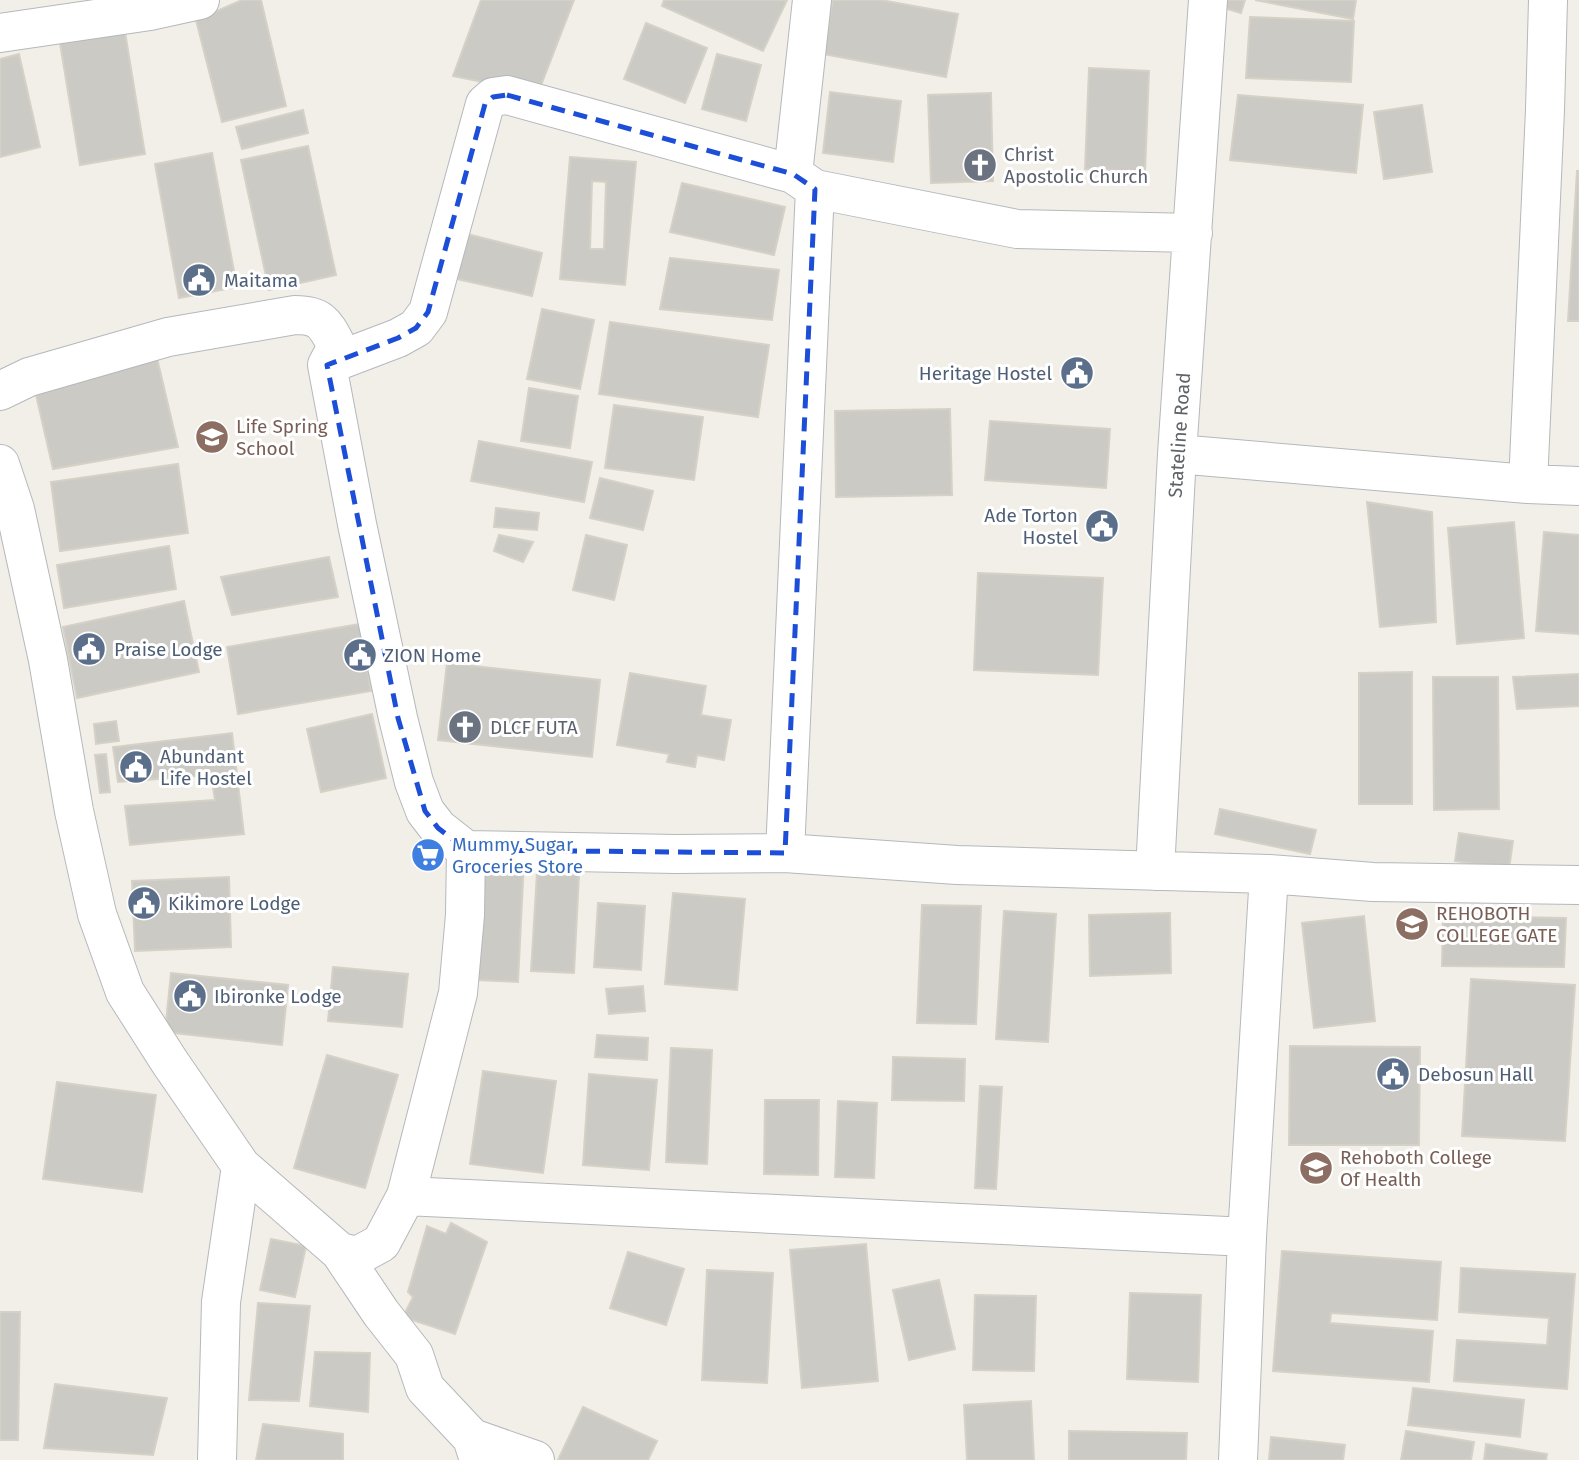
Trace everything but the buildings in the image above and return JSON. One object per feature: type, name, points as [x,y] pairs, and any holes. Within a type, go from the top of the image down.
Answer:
[{"type":"street","points":[[1,27],[149,11],[200,0]]},
{"type":"street","points":[[785,853],[811,0]]},
{"type":"street","name":"Stateline Road","points":[[1155,871],[1177,454],[1208,0]]},
{"type":"street","points":[[1528,484],[1562,111],[1548,0]]},
{"type":"street","points":[[327,365],[398,338],[416,328],[428,312],[485,104],[493,97],[507,95],[804,181],[1017,229],[1193,233]]},
{"type":"street","points":[[0,391],[29,377],[168,337],[295,316],[312,315],[326,324],[337,346],[327,365],[359,537],[414,782],[425,811],[439,828],[466,850],[785,853],[957,865],[1269,874],[1373,882],[1579,884]]},
{"type":"street","points":[[1177,454],[1579,486]]},
{"type":"street","points":[[0,464],[15,509],[48,660],[74,811],[97,914],[125,992],[241,1166],[340,1252],[381,1313],[414,1355],[425,1388],[476,1449],[535,1460]]},
{"type":"street","points":[[340,1252],[357,1256],[381,1244],[406,1196],[458,993],[465,915],[466,850]]},
{"type":"street","points":[[1238,1460],[1247,1237],[1269,874]]},
{"type":"street","points":[[217,1460],[221,1302],[241,1166]]},
{"type":"street","points":[[406,1196],[1247,1237]]},
{"type":"highlighted area","points":[[507,95],[793,174],[815,189],[785,853],[466,850],[438,828],[425,811],[398,718],[327,365],[398,338],[416,328],[428,312],[485,104],[493,97]]},
{"type":"place","name":"Christ Apostolic Church","points":[[980,165]]},
{"type":"place","name":"Maitama","points":[[199,280]]},
{"type":"place","name":"Heritage Hostel","points":[[1077,373]]},
{"type":"place","name":"Life Spring School","points":[[212,437]]},
{"type":"place","name":"Ade Torton Hostel","points":[[1102,526]]},
{"type":"place","name":"Praise Lodge","points":[[89,649]]},
{"type":"place","name":"ZION Home","points":[[360,655]]},
{"type":"place","name":"DLCF FUTA","points":[[465,727]]},
{"type":"place","name":"Abundant Life Hostel","points":[[136,767]]},
{"type":"place","name":"Mummy Sugar Groceries Store","points":[[428,855]]},
{"type":"place","name":"Kikimore Lodge","points":[[144,903]]},
{"type":"place","name":"REHOBOTH COLLEGE GATE","points":[[1412,924]]},
{"type":"place","name":"Ibironke Lodge","points":[[190,996]]},
{"type":"place","name":"Debosun Hall","points":[[1393,1074]]},
{"type":"place","name":"Rehoboth College Of Health","points":[[1316,1168]]}]
